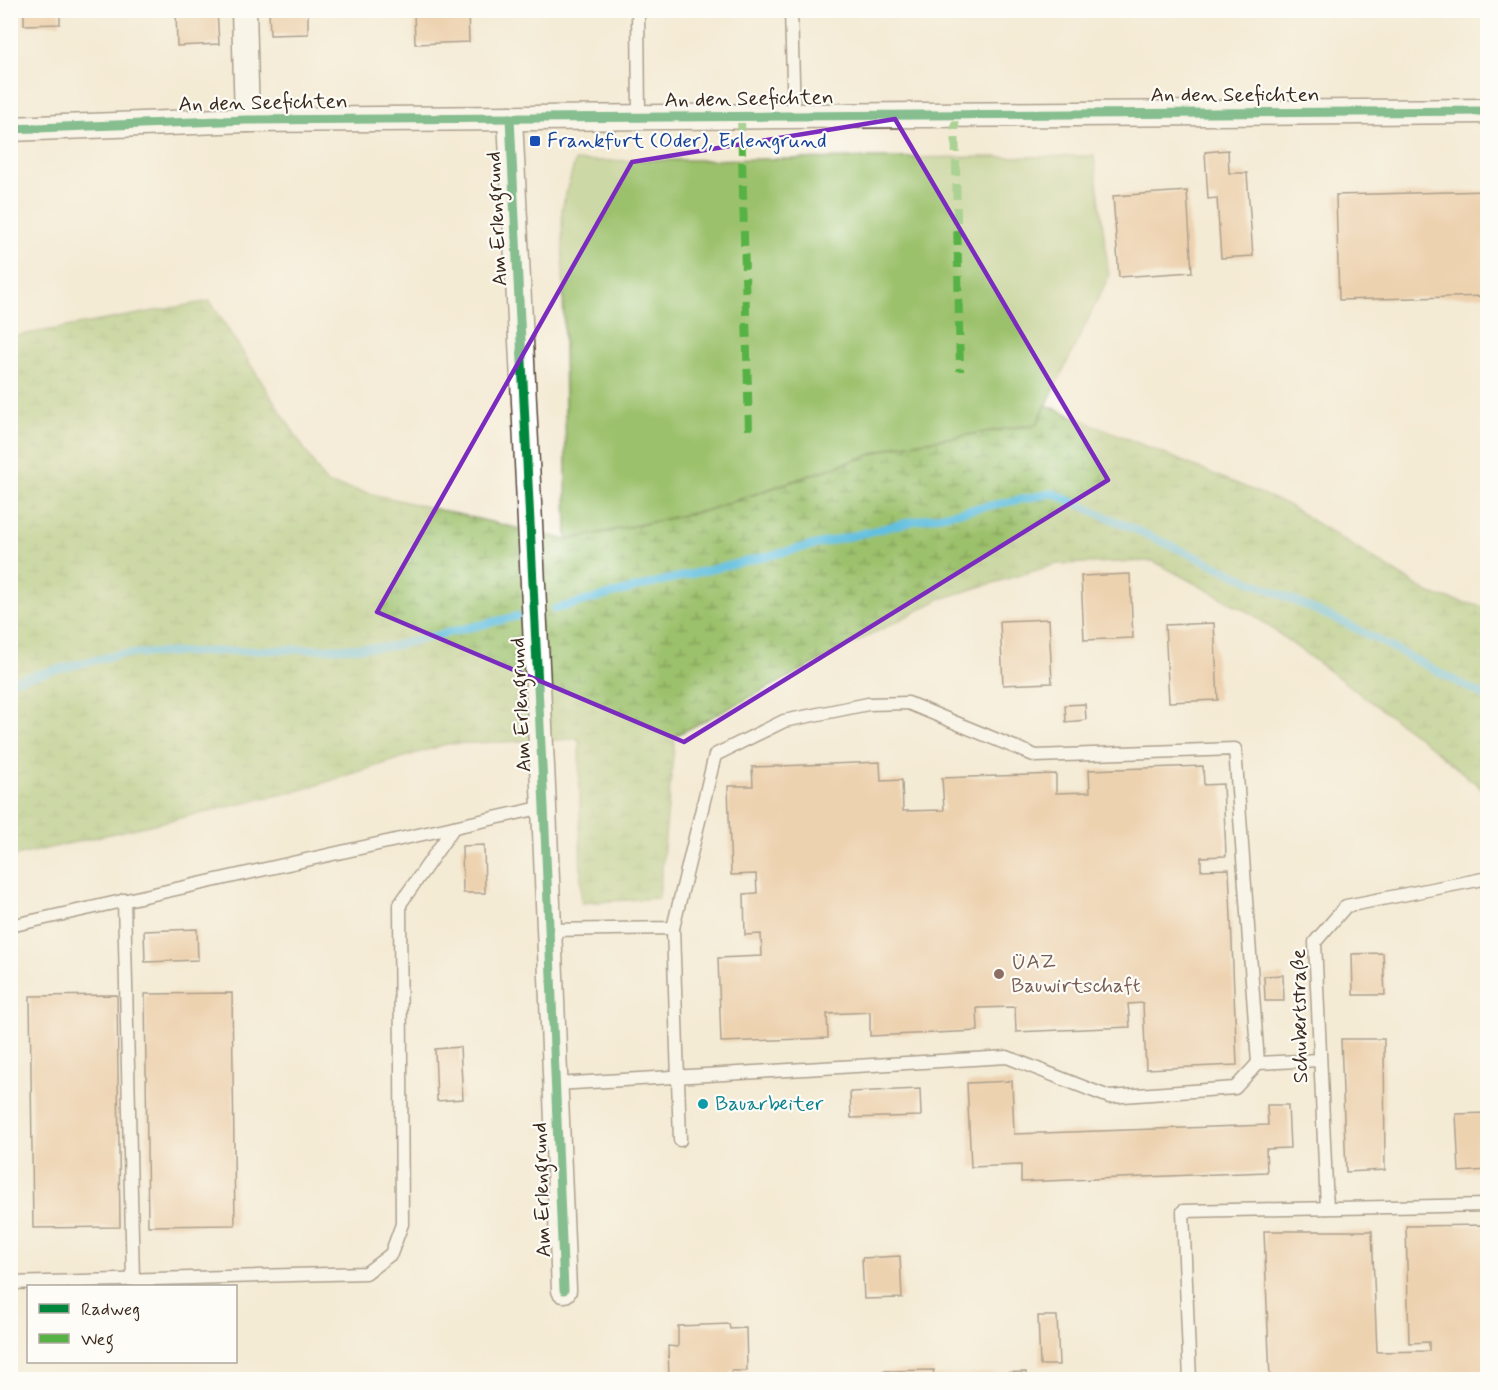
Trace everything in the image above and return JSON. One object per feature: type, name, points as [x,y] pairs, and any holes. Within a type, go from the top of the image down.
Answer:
[{"type":"street","points":[[244,10],[247,120]]},
{"type":"street","name":"An den Seefichten","points":[[10,129],[247,120],[1488,111]]},
{"type":"street","name":"Am Erlengrund","points":[[510,118],[544,807],[564,1290]]},
{"type":"lane","points":[[638,10],[639,117]]},
{"type":"lane","points":[[791,10],[794,116]]},
{"type":"lane","points":[[680,1140],[673,928],[715,755],[784,721],[868,704],[908,703],[1036,756],[1235,749],[1258,1063]]},
{"type":"lane","points":[[10,926],[544,807]]},
{"type":"lane","points":[[10,1283],[366,1273],[392,1254],[402,1224],[400,904],[454,827]]},
{"type":"lane","name":"Schubertstraße","points":[[1327,1208],[1315,942],[1346,906],[1488,878]]},
{"type":"lane","points":[[124,900],[132,1279]]},
{"type":"lane","points":[[549,930],[673,928]]},
{"type":"lane","points":[[556,1084],[1007,1057],[1109,1098],[1235,1088],[1258,1063],[1320,1060]]},
{"type":"lane","points":[[1190,1380],[1183,1211],[1488,1205]]},
{"type":"highlighted area","points":[[895,119],[1108,480],[684,742],[377,612],[632,162]]},
{"type":"green space","points":[[1094,156],[1109,276],[1037,424],[896,446],[708,510],[567,540],[562,208],[575,161]]},
{"type":"green space","points":[[210,301],[326,483],[567,540],[708,510],[896,446],[1036,424],[1046,405],[1286,504],[1430,594],[1487,608],[1487,793],[1420,738],[1252,614],[1153,561],[1057,564],[940,599],[675,736],[659,898],[581,903],[579,739],[446,744],[301,790],[11,857],[11,337]]},
{"type":"building","points":[[24,10],[60,10],[60,24],[24,25]]},
{"type":"building","points":[[176,10],[217,10],[219,44],[177,46]]},
{"type":"building","points":[[269,10],[308,10],[308,34],[270,35]]},
{"type":"building","points":[[414,10],[468,10],[469,42],[415,44]]},
{"type":"building","points":[[1228,150],[1229,173],[1247,173],[1253,256],[1221,258],[1217,198],[1208,199],[1205,152]]},
{"type":"building","points":[[1187,191],[1192,272],[1119,277],[1113,196]]},
{"type":"building","points":[[1488,191],[1488,296],[1339,300],[1336,195]]},
{"type":"building","points":[[1130,574],[1133,638],[1084,640],[1081,576]]},
{"type":"building","points":[[1049,619],[1052,683],[1003,685],[1000,621]]},
{"type":"building","points":[[1214,623],[1218,700],[1169,702],[1165,625]]},
{"type":"building","points":[[1085,704],[1086,720],[1066,722],[1065,705]]},
{"type":"building","points":[[880,762],[881,781],[902,780],[903,811],[944,810],[942,778],[1056,774],[1056,793],[1090,792],[1089,770],[1203,766],[1204,785],[1223,784],[1226,856],[1201,857],[1201,870],[1229,869],[1237,1065],[1146,1069],[1143,1003],[1128,1004],[1130,1027],[1016,1032],[1015,1007],[977,1008],[978,1031],[870,1036],[870,1012],[827,1014],[828,1038],[721,1042],[718,958],[762,956],[761,934],[745,935],[744,894],[757,893],[756,874],[731,875],[728,786],[753,786],[752,767]]},
{"type":"building","points":[[484,845],[485,893],[463,893],[462,846]]},
{"type":"building","points":[[197,929],[198,960],[145,962],[144,931]]},
{"type":"building","points":[[1383,953],[1385,995],[1353,995],[1352,954]]},
{"type":"building","points":[[1283,975],[1284,1001],[1265,1001],[1264,976]]},
{"type":"building","points":[[232,993],[235,1225],[148,1226],[145,994]]},
{"type":"building","points":[[117,995],[120,1227],[33,1228],[30,996]]},
{"type":"building","points":[[1341,1039],[1384,1039],[1385,1170],[1346,1172]]},
{"type":"building","points":[[460,1047],[463,1099],[437,1101],[435,1049]]},
{"type":"building","points":[[1012,1081],[1014,1134],[1268,1125],[1267,1105],[1288,1105],[1290,1148],[1266,1149],[1267,1172],[1021,1182],[1021,1165],[971,1167],[967,1083]]},
{"type":"building","points":[[920,1089],[921,1116],[851,1118],[850,1092]]},
{"type":"building","points":[[1488,1113],[1488,1170],[1459,1172],[1456,1114]]},
{"type":"building","points":[[1488,1225],[1488,1380],[1270,1380],[1264,1231],[1372,1231],[1377,1352],[1429,1351],[1429,1342],[1409,1343],[1406,1226]]},
{"type":"building","points":[[900,1256],[902,1298],[864,1299],[862,1258]]},
{"type":"building","points":[[1038,1316],[1057,1316],[1059,1365],[1040,1365]]},
{"type":"building","points":[[729,1324],[730,1329],[746,1328],[747,1371],[731,1371],[731,1376],[669,1378],[668,1346],[678,1347],[678,1326]]},
{"type":"building","points":[[934,1370],[933,1375],[1026,1372],[1026,1380],[882,1380],[882,1371]]},
{"type":"waterway","points":[[555,609],[923,519],[1053,493],[1351,626],[1488,698]]},
{"type":"waterway","points":[[10,681],[120,654],[388,647],[518,616]]},
{"type":"marked path","points":[[955,115],[960,371]]},
{"type":"marked path","points":[[741,116],[749,432]]},
{"type":"cycle path","points":[[10,129],[247,120],[1488,111]]},
{"type":"cycle path","points":[[510,118],[544,807],[564,1290]]},
{"type":"place","name":"Frankfurt (Oder), Erlengrund","points":[[535,141]]},
{"type":"place","name":"ÜAZ Bauwirtschaft","points":[[999,974]]},
{"type":"place","name":"Bauarbeiter","points":[[703,1104]]}]
